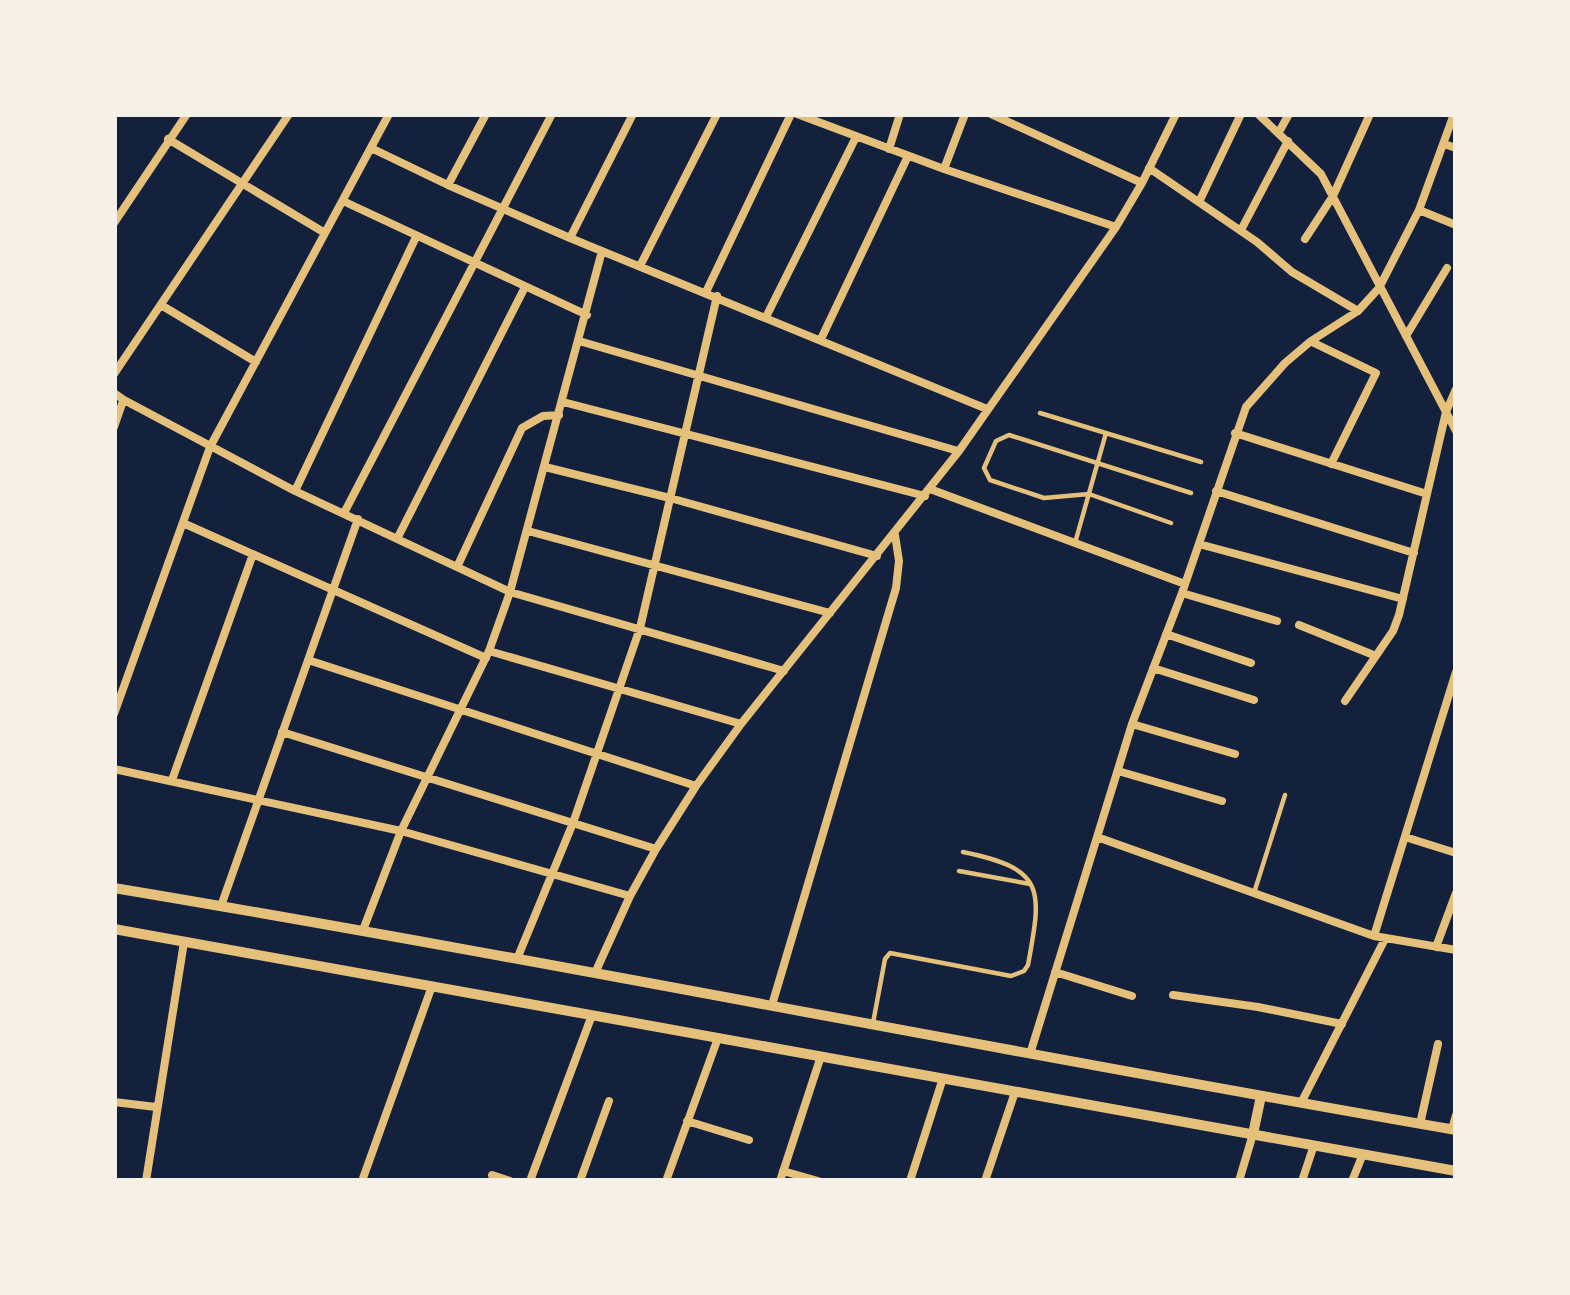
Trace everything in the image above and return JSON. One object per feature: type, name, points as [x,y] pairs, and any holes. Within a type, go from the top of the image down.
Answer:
[{"type":"main road","points":[[114,888],[1454,1130]]},
{"type":"main road","points":[[114,928],[1456,1171]]},
{"type":"main road","points":[[1252,1134],[1261,1096]]},
{"type":"street","points":[[114,224],[187,114]]},
{"type":"street","points":[[114,374],[289,114]]},
{"type":"street","points":[[114,714],[211,448],[389,114]]},
{"type":"street","points":[[448,185],[486,114]]},
{"type":"street","points":[[344,513],[552,114]]},
{"type":"street","points":[[570,238],[633,114]]},
{"type":"street","points":[[640,266],[717,114]]},
{"type":"street","points":[[706,292],[794,114],[824,119],[944,169],[1116,226]]},
{"type":"street","points":[[889,148],[900,114]]},
{"type":"street","points":[[944,169],[965,114]]},
{"type":"street","points":[[991,114],[1142,183]]},
{"type":"street","points":[[595,973],[630,896],[696,786],[959,452],[1116,226],[1176,114]]},
{"type":"street","points":[[1198,202],[1240,114]]},
{"type":"street","points":[[1258,114],[1321,174],[1405,338],[1450,408],[1456,431]]},
{"type":"street","points":[[1279,132],[1289,114]]},
{"type":"street","points":[[1305,238],[1334,196],[1370,114]]},
{"type":"street","points":[[1030,1055],[1132,724],[1246,407],[1311,341],[1358,311],[1379,288],[1419,210],[1453,114]]},
{"type":"street","points":[[766,316],[856,136]]},
{"type":"street","points":[[168,140],[325,233]]},
{"type":"street","points":[[1240,230],[1288,141]]},
{"type":"street","points":[[1444,144],[1456,148]]},
{"type":"street","points":[[371,148],[570,238],[987,409]]},
{"type":"street","points":[[821,339],[909,156]]},
{"type":"street","points":[[1149,168],[1292,272],[1358,311]]},
{"type":"street","points":[[343,201],[586,315]]},
{"type":"street","points":[[1419,210],[1456,225]]},
{"type":"street","points":[[295,491],[416,237]]},
{"type":"street","points":[[364,930],[401,831],[487,654],[510,592],[602,251]]},
{"type":"street","points":[[1405,338],[1447,268]]},
{"type":"street","points":[[398,537],[525,287]]},
{"type":"street","points":[[517,959],[573,823],[640,628],[717,296]]},
{"type":"street","points":[[161,305],[256,362]]},
{"type":"street","points":[[580,341],[959,452]]},
{"type":"street","points":[[1311,341],[1376,374],[1331,464]]},
{"type":"street","points":[[1346,701],[1393,631],[1456,389]]},
{"type":"street","points":[[114,393],[295,491],[510,592],[784,671]]},
{"type":"street","points":[[114,428],[124,400]]},
{"type":"street","points":[[563,402],[928,493],[1075,543],[1183,589],[1277,621]]},
{"type":"street","points":[[458,565],[522,428],[543,416],[560,415]]},
{"type":"street","points":[[1235,433],[1427,494]]},
{"type":"street","points":[[545,467],[878,556]]},
{"type":"street","points":[[1216,491],[1414,553]]},
{"type":"street","points":[[221,906],[358,519]]},
{"type":"street","points":[[183,523],[487,654],[741,724]]},
{"type":"street","points":[[528,531],[830,613]]},
{"type":"street","points":[[772,1006],[896,588],[895,534]]},
{"type":"street","points":[[1199,544],[1403,599]]},
{"type":"street","points":[[172,780],[253,554]]},
{"type":"street","points":[[1300,625],[1376,656]]},
{"type":"street","points":[[1166,634],[1251,663]]},
{"type":"street","points":[[308,661],[696,786]]},
{"type":"street","points":[[1154,668],[1255,700]]},
{"type":"street","points":[[1301,1103],[1379,937],[1456,672]]},
{"type":"street","points":[[1132,724],[1235,754]]},
{"type":"street","points":[[282,732],[656,849]]},
{"type":"street","points":[[114,769],[401,831],[630,896]]},
{"type":"street","points":[[1118,771],[1222,801]]},
{"type":"street","points":[[1097,837],[1379,937],[1456,950]]},
{"type":"street","points":[[1405,837],[1456,853]]},
{"type":"street","points":[[1436,947],[1456,893]]},
{"type":"street","points":[[146,1181],[184,941]]},
{"type":"street","points":[[1055,972],[1132,996]]},
{"type":"street","points":[[362,1181],[432,986]]},
{"type":"street","points":[[1173,995],[1342,1024]]},
{"type":"street","points":[[530,1181],[592,1015]]},
{"type":"street","points":[[681,1181],[667,1179],[718,1038]]},
{"type":"street","points":[[1420,1124],[1438,1044]]},
{"type":"street","points":[[818,1181],[782,1176],[821,1056]]},
{"type":"street","points":[[910,1181],[943,1078]]},
{"type":"street","points":[[985,1181],[1015,1092]]},
{"type":"street","points":[[580,1181],[609,1101]]},
{"type":"street","points":[[114,1102],[156,1107]]},
{"type":"street","points":[[1454,1130],[1456,1115]]},
{"type":"street","points":[[687,1121],[749,1140]]},
{"type":"street","points":[[1239,1181],[1252,1134]]},
{"type":"street","points":[[1302,1181],[1314,1145]]},
{"type":"street","points":[[1352,1181],[1363,1154]]},
{"type":"street","points":[[1430,1181],[1435,1167]]},
{"type":"street","points":[[492,1175],[510,1181]]},
{"type":"lane","points":[[1040,413],[1201,462]]},
{"type":"lane","points":[[1075,543],[1106,433]]},
{"type":"lane","points":[[1171,523],[1089,494],[1044,498],[990,480],[984,468],[996,441],[1009,435],[1190,493]]},
{"type":"lane","points":[[1254,893],[1285,795]]},
{"type":"lane","points":[[873,1025],[890,953],[1011,976],[1028,964],[1037,915],[1030,884],[1007,862],[963,852]]},
{"type":"lane","points":[[959,871],[1030,884]]}]
